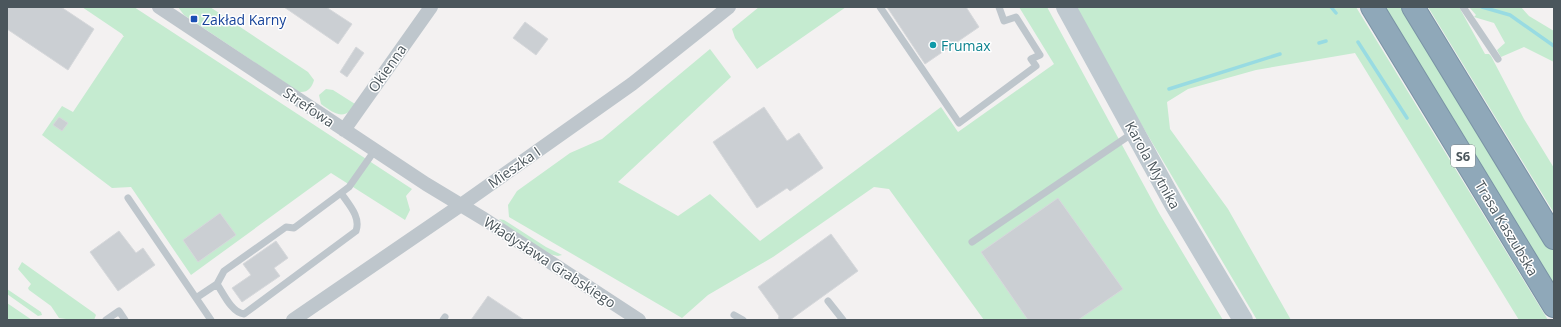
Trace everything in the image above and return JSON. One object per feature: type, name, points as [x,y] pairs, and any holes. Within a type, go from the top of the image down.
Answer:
[{"type":"highway","name":"Trasa Kaszubska","points":[[1372,7],[1554,306]]},
{"type":"highway","name":"S6","points":[[1413,7],[1554,238]]},
{"type":"street","name":"Okienna","points":[[344,130],[431,7]]},
{"type":"street","name":"Mieszka I","points":[[299,318],[632,84],[730,7]]},
{"type":"street","name":"Karola Mytnika","points":[[1066,7],[1174,204],[1243,320]]},
{"type":"street","name":"Strefowa","points":[[165,9],[344,130],[426,184],[461,205]]},
{"type":"street","name":"Władysława Grabskiego","points":[[461,205],[640,320]]},
{"type":"lane","points":[[880,7],[958,123],[1036,66],[1031,59],[1040,55],[1016,17],[1004,20],[999,7]]},
{"type":"lane","points":[[1463,7],[1498,59]]},
{"type":"lane","points":[[972,242],[1134,132]]},
{"type":"lane","points":[[196,298],[217,284],[224,271],[286,226],[294,228],[349,187],[375,150]]},
{"type":"lane","points":[[217,284],[234,308],[240,313],[244,314],[356,231],[358,224],[356,216],[341,193]]},
{"type":"lane","points":[[128,198],[211,320]]},
{"type":"lane","points":[[828,301],[843,320]]},
{"type":"lane","points":[[106,320],[119,311],[126,320]]},
{"type":"lane","points":[[734,314],[742,320]]},
{"type":"green space","points":[[82,7],[134,7],[412,189],[406,196],[410,210],[405,220],[331,173],[191,275],[131,187],[112,188],[42,135],[62,106],[73,112],[124,37],[122,34]]},
{"type":"green space","points":[[178,7],[210,7],[308,72],[314,80],[312,85],[305,92],[299,92],[184,15]]},
{"type":"green space","points":[[759,7],[846,7],[757,69],[735,38],[732,29]]},
{"type":"green space","points":[[1019,7],[1047,7],[1159,213],[1223,320],[984,320],[889,189],[874,187],[773,257],[708,295],[682,318],[509,217],[508,205],[517,191],[570,153],[602,139],[710,49],[731,77],[618,182],[678,216],[710,194],[760,241],[941,107],[958,132],[1054,64]]},
{"type":"green space","points":[[1072,7],[1356,7],[1548,320],[1519,320],[1355,53],[1256,70],[1188,89],[1167,102],[1170,129],[1228,209],[1291,320],[1257,320]]},
{"type":"green space","points":[[1379,7],[1405,7],[1554,251],[1554,291]]},
{"type":"green space","points":[[1428,7],[1459,7],[1485,54],[1489,54],[1491,56],[1524,119],[1554,168],[1554,213]]},
{"type":"green space","points":[[1469,7],[1521,7],[1529,16],[1554,31],[1554,62],[1524,47],[1501,57],[1497,50],[1505,43],[1494,23],[1474,17],[1476,15]]},
{"type":"green space","points":[[326,89],[333,90],[355,104],[351,110],[348,113],[339,114],[321,104],[319,95]]},
{"type":"green space","points":[[499,219],[504,220],[546,247],[562,255],[558,256],[549,254],[504,224]]},
{"type":"green space","points":[[22,262],[94,313],[96,315],[94,320],[59,318],[51,306],[29,290],[28,288],[31,284],[18,269]]},
{"type":"green space","points":[[7,289],[41,312],[42,315],[38,316],[7,294]]},
{"type":"green space","points":[[7,303],[32,320],[7,320]]},
{"type":"building","points":[[7,7],[61,7],[94,29],[68,70],[7,29]]},
{"type":"building","points":[[284,7],[326,7],[352,24],[338,44]]},
{"type":"building","name":"Frumax","points":[[887,7],[966,7],[979,27],[925,64]]},
{"type":"building","points":[[525,22],[548,39],[536,55],[513,38]]},
{"type":"building","points":[[356,47],[364,53],[347,77],[340,72]]},
{"type":"building","points":[[764,107],[787,141],[799,133],[823,168],[790,191],[787,188],[757,208],[713,142]]},
{"type":"building","points":[[59,117],[68,123],[62,131],[53,125]]},
{"type":"building","points":[[1058,198],[1123,289],[1078,320],[1028,320],[981,252]]},
{"type":"building","points":[[220,213],[236,235],[198,262],[183,240]]},
{"type":"building","points":[[119,231],[136,253],[143,248],[155,265],[118,291],[90,252]]},
{"type":"building","points":[[831,234],[858,271],[790,320],[778,320],[779,316],[758,287]]},
{"type":"building","points":[[276,241],[288,258],[274,268],[280,276],[242,302],[232,288],[251,275],[243,264]]},
{"type":"building","points":[[488,296],[524,320],[471,320]]},
{"type":"waterway","points":[[1331,7],[1336,13]]},
{"type":"waterway","points":[[1482,7],[1510,15],[1554,46]]},
{"type":"waterway","points":[[1319,43],[1326,41]]},
{"type":"waterway","points":[[1358,42],[1407,118]]},
{"type":"waterway","points":[[1169,89],[1280,54]]},
{"type":"place","name":"Zakład Karny","points":[[194,19]]},
{"type":"place","name":"Frumax","points":[[933,45]]}]
